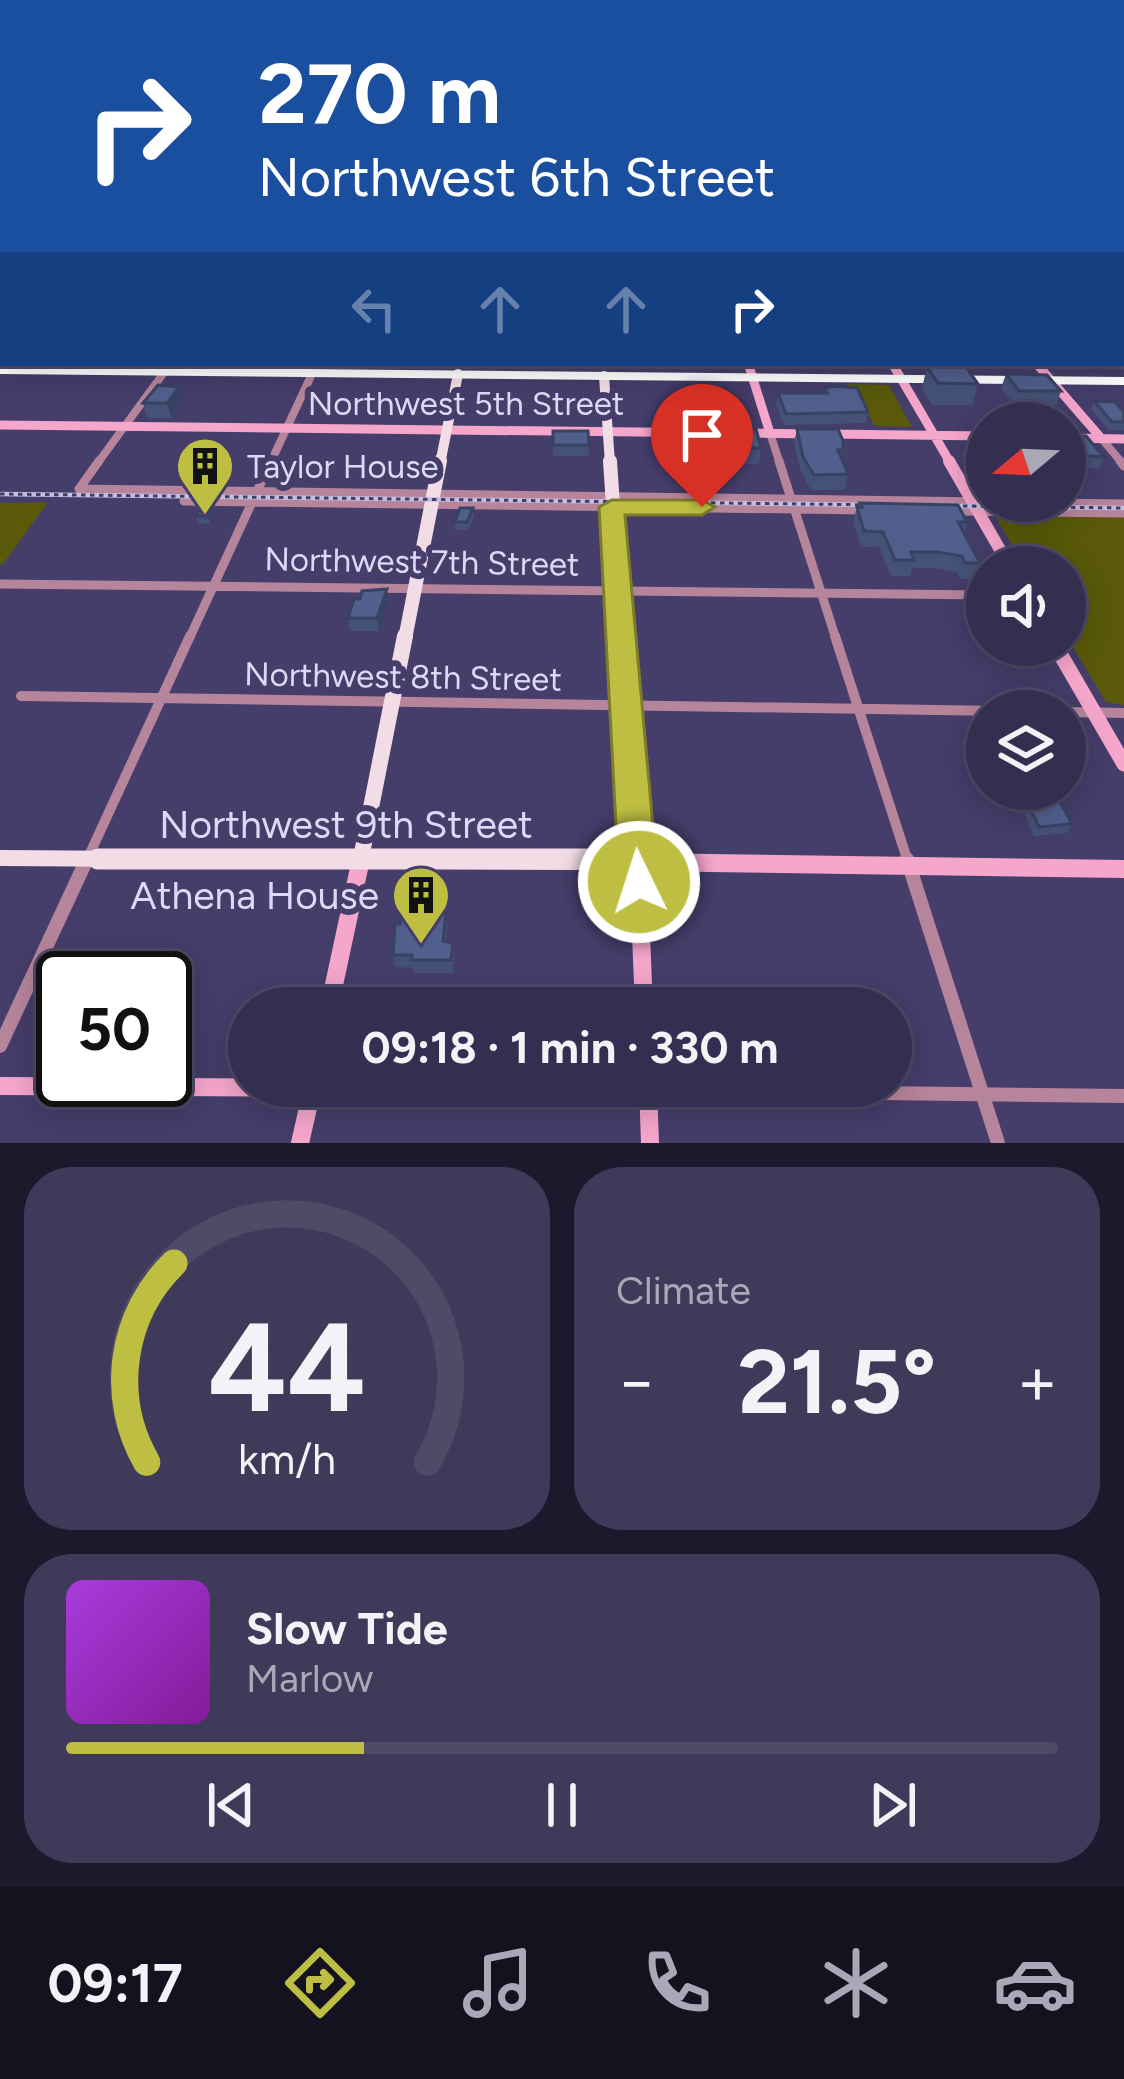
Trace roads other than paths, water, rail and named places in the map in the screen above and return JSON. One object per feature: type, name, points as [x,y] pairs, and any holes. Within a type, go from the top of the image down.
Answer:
[{"type":"highway","points":[[0,370],[750,370],[900,379],[1124,380]]},
{"type":"main road","points":[[361,858],[460,368]]},
{"type":"main road","points":[[604,369],[638,862]]},
{"type":"main road","name":"Northwest 9th Street","points":[[0,858],[638,862]]},
{"type":"street","points":[[894,366],[966,492]]},
{"type":"street","points":[[1038,366],[1124,466]]},
{"type":"street","points":[[168,367],[79,489],[252,497],[966,506]]},
{"type":"street","points":[[0,1046],[157,699],[315,368]]},
{"type":"street","points":[[750,370],[998,1143]]},
{"type":"street","name":"Northwest 5th Street","points":[[0,425],[966,436]]},
{"type":"street","points":[[1086,438],[1124,439]]},
{"type":"street","points":[[184,501],[252,497]]},
{"type":"street","points":[[1086,507],[1124,508]]},
{"type":"street","name":"Northwest 7th Street","points":[[0,584],[966,596]]},
{"type":"street","points":[[1067,666],[1124,764]]},
{"type":"street","name":"Northwest 8th Street","points":[[21,695],[966,711]]},
{"type":"street","points":[[1086,712],[1124,713]]},
{"type":"street","points":[[333,987],[361,858]]},
{"type":"street","points":[[638,862],[643,987]]},
{"type":"street","name":"Northwest 9th Street","points":[[638,862],[1124,869]]},
{"type":"street","points":[[0,1086],[228,1087]]},
{"type":"street","points":[[912,1093],[1124,1096]]},
{"type":"street","points":[[300,1143],[308,1107]]},
{"type":"street","points":[[649,1107],[650,1143]]},
{"type":"railway","points":[[0,494],[1124,508]]},
{"type":"place","name":"Taylor House","points":[[205,517]]},
{"type":"place","name":"Athena House","points":[[421,946]]}]
